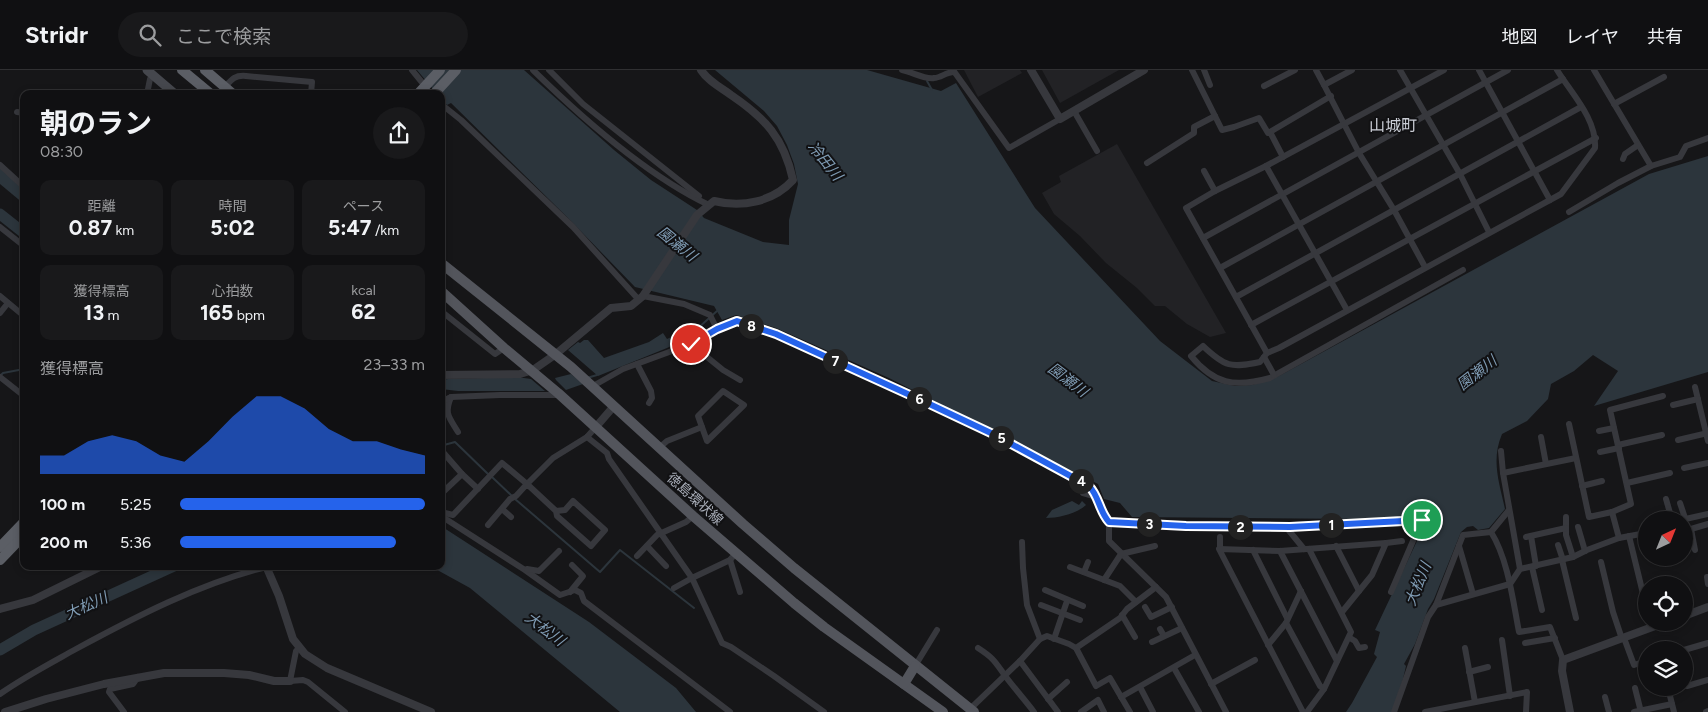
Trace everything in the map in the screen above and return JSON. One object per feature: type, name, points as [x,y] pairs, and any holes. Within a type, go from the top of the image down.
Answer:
[{"type":"highway","points":[[182,70],[206,90]]},
{"type":"highway","points":[[205,70],[224,90]]},
{"type":"highway","points":[[424,88],[440,70]]},
{"type":"highway","points":[[437,90],[456,70]]},
{"type":"highway","points":[[0,547],[20,526]]},
{"type":"highway","points":[[0,560],[20,539]]},
{"type":"main road","points":[[150,72],[170,90]]},
{"type":"main road","name":"徳島環状線","points":[[445,266],[556,354],[737,519],[794,568],[972,710]]},
{"type":"main road","name":"徳島環状線","points":[[445,295],[504,348],[533,370],[595,428],[611,449],[693,516],[733,557],[824,627],[943,712]]},
{"type":"main road","points":[[904,684],[915,666]]},
{"type":"street","points":[[412,70],[424,88]]},
{"type":"street","points":[[533,70],[622,149],[664,179],[707,206]]},
{"type":"street","points":[[549,70],[583,104],[707,206]]},
{"type":"street","points":[[445,375],[520,374],[533,370],[556,354],[611,308],[631,306],[642,297],[698,215],[707,206],[714,201],[746,204],[782,191],[793,180],[789,163],[781,144],[769,125],[712,81],[701,70]]},
{"type":"street","points":[[902,70],[916,73],[926,78],[936,78],[954,71],[1010,148],[1144,70]]},
{"type":"street","points":[[1031,70],[1060,120]]},
{"type":"street","points":[[1192,70],[1222,130],[1259,118],[1268,133],[1270,132],[1283,157]]},
{"type":"street","points":[[1204,70],[1210,85]]},
{"type":"street","points":[[1264,86],[1296,70]]},
{"type":"street","points":[[1316,70],[1345,122],[1359,153],[1394,210],[1425,267]]},
{"type":"street","points":[[1324,84],[1352,70]]},
{"type":"street","points":[[1400,70],[1460,174],[1489,232]]},
{"type":"street","points":[[1274,375],[1251,325],[1186,208],[1444,70]]},
{"type":"street","points":[[1479,70],[1550,200]]},
{"type":"street","points":[[1203,238],[1508,70]]},
{"type":"street","points":[[1463,270],[1274,375],[1259,381],[1225,381],[1213,378],[1191,356],[1203,346],[1220,362],[1241,366],[1260,362],[1266,355],[1561,194],[1595,148],[1596,138],[1588,118],[1557,70]]},
{"type":"street","points":[[1594,70],[1651,166]]},
{"type":"street","points":[[148,90],[150,72]]},
{"type":"street","points":[[227,90],[232,79],[238,75],[312,82],[311,90]]},
{"type":"street","points":[[1614,104],[1664,77]]},
{"type":"street","points":[[1220,268],[1563,79]]},
{"type":"street","points":[[1270,132],[1331,96]]},
{"type":"street","points":[[445,107],[461,120],[642,297],[684,304],[710,315],[717,329]]},
{"type":"street","points":[[1236,297],[1581,107]]},
{"type":"street","points":[[1074,111],[1097,151]]},
{"type":"street","points":[[1147,163],[1194,133],[1194,128],[1215,116]]},
{"type":"street","points":[[1251,325],[1596,138]]},
{"type":"street","points":[[1569,212],[1651,166],[1680,157],[1686,146],[1708,138]]},
{"type":"street","points":[[1623,159],[1625,154],[1638,145]]},
{"type":"street","points":[[0,165],[20,182]]},
{"type":"street","points":[[1266,166],[1347,310]]},
{"type":"street","points":[[1204,171],[1215,191]]},
{"type":"street","points":[[0,227],[20,243]]},
{"type":"street","points":[[0,296],[20,313]]},
{"type":"street","points":[[0,313],[8,303]]},
{"type":"street","points":[[445,314],[494,354],[504,348]]},
{"type":"street","points":[[591,385],[623,369],[691,344],[717,329],[737,321],[785,338],[993,434],[1089,486],[1096,492],[1103,514],[1109,522],[1109,541],[1166,597],[1226,712]]},
{"type":"street","points":[[691,344],[723,370],[740,380]]},
{"type":"street","points":[[637,364],[651,391],[652,398],[649,403]]},
{"type":"street","points":[[1,378],[20,393]]},
{"type":"street","points":[[1695,387],[1708,441]]},
{"type":"street","points":[[723,391],[744,405],[707,441],[702,427],[698,416],[723,391]]},
{"type":"street","points":[[445,400],[452,397],[559,394]]},
{"type":"street","points":[[1569,424],[1589,518],[1612,512],[1631,504],[1610,410],[1663,396]]},
{"type":"street","points":[[452,397],[447,414],[458,432]]},
{"type":"street","points":[[1673,405],[1698,399]]},
{"type":"street","points":[[488,525],[510,499],[516,496],[553,458],[587,437],[614,406]]},
{"type":"street","points":[[660,448],[667,441],[702,427]]},
{"type":"street","points":[[1599,431],[1614,428]]},
{"type":"street","points":[[1678,440],[1707,433]]},
{"type":"street","points":[[1600,452],[1662,435]]},
{"type":"street","points":[[587,437],[611,449],[608,458],[692,578],[722,643],[774,676],[824,712]]},
{"type":"street","points":[[1541,437],[1546,464]]},
{"type":"street","points":[[1501,451],[1503,473],[1520,569]]},
{"type":"street","points":[[445,454],[478,490]]},
{"type":"street","points":[[1503,473],[1576,458]]},
{"type":"street","points":[[445,513],[453,515],[502,463],[556,510],[557,516],[591,546],[605,530],[573,501],[565,510],[556,510]]},
{"type":"street","points":[[1684,468],[1708,463]]},
{"type":"street","points":[[1627,483],[1670,473]]},
{"type":"street","points":[[445,490],[462,474]]},
{"type":"street","points":[[1582,486],[1602,481]]},
{"type":"street","points":[[1084,493],[1097,497]]},
{"type":"street","points":[[1666,499],[1669,511]]},
{"type":"street","points":[[1680,503],[1682,511]]},
{"type":"street","points":[[502,509],[511,517]]},
{"type":"street","points":[[1394,712],[1428,617],[1436,605],[1463,535],[1491,532],[1509,510]]},
{"type":"street","points":[[1612,512],[1619,538]]},
{"type":"street","points":[[1693,517],[1708,514]]},
{"type":"street","points":[[637,556],[661,533],[686,522],[693,516]]},
{"type":"street","points":[[1566,517],[1566,535],[1573,557]]},
{"type":"street","points":[[445,519],[523,568],[560,595],[575,590],[581,593],[584,601],[730,712]]},
{"type":"street","points":[[1109,522],[1186,526],[1286,527],[1422,520],[1391,592]]},
{"type":"street","points":[[1695,550],[1691,529],[1708,524]]},
{"type":"street","points":[[1286,527],[1306,549],[1342,612],[1351,632],[1350,638],[1324,689],[1307,712]]},
{"type":"street","points":[[1578,527],[1585,551]]},
{"type":"street","points":[[1542,610],[1528,537],[1566,528]]},
{"type":"street","points":[[1491,532],[1512,587],[1519,632],[1550,627],[1555,638],[1563,660],[1562,671],[1570,712]]},
{"type":"street","points":[[1436,605],[1510,584],[1520,569],[1563,560],[1619,538],[1638,534]]},
{"type":"street","points":[[1629,536],[1639,576]]},
{"type":"street","points":[[1220,537],[1220,549],[1303,712]]},
{"type":"street","points":[[1220,549],[1280,551],[1402,541]]},
{"type":"street","points":[[1022,542],[1022,568],[1027,605],[1040,639]]},
{"type":"street","points":[[1342,612],[1372,575],[1386,543]]},
{"type":"street","points":[[1558,545],[1576,618]]},
{"type":"street","points":[[647,546],[666,566]]},
{"type":"street","points":[[1104,580],[1121,554],[1155,546]]},
{"type":"street","points":[[1336,546],[1359,591]]},
{"type":"street","points":[[1459,546],[1473,594]]},
{"type":"street","points":[[1253,550],[1320,686],[1324,689]]},
{"type":"street","points":[[523,568],[539,571],[559,551]]},
{"type":"street","points":[[1280,551],[1337,661]]},
{"type":"street","points":[[674,588],[733,557],[740,592]]},
{"type":"street","points":[[1084,572],[1088,562]]},
{"type":"street","points":[[1601,562],[1613,612],[1634,665],[1638,664]]},
{"type":"street","points":[[570,592],[583,576],[572,565]]},
{"type":"street","points":[[1070,567],[1120,586],[1136,602]]},
{"type":"street","points":[[0,609],[34,600],[94,570]]},
{"type":"street","points":[[0,694],[59,659],[145,614],[222,579],[252,570]]},
{"type":"street","points":[[268,570],[279,596],[288,628],[299,648],[327,668],[431,712]]},
{"type":"street","points":[[1076,648],[1122,615],[1156,587]]},
{"type":"street","points":[[1045,590],[1067,601],[1083,606]]},
{"type":"street","points":[[1268,645],[1287,620],[1301,591]]},
{"type":"street","points":[[1054,639],[1067,601]]},
{"type":"street","points":[[1041,605],[1080,620]]},
{"type":"street","points":[[1145,607],[1151,617],[1172,607]]},
{"type":"street","points":[[1693,613],[1708,607]]},
{"type":"street","points":[[1122,615],[1135,638]]},
{"type":"street","points":[[1152,642],[1182,628]]},
{"type":"street","points":[[1160,629],[1164,636]]},
{"type":"street","points":[[915,666],[937,630]]},
{"type":"street","points":[[1563,660],[1639,631]]},
{"type":"street","points":[[972,710],[1040,639],[1047,636],[1076,648],[1096,686],[1110,678],[1130,712]]},
{"type":"street","points":[[1350,638],[1355,641],[1359,648],[1365,647]]},
{"type":"street","points":[[1525,643],[1555,638]]},
{"type":"street","points":[[1502,640],[1510,696]]},
{"type":"street","points":[[1693,647],[1708,643]]},
{"type":"street","points":[[290,681],[296,652],[299,648]]},
{"type":"street","points":[[978,648],[998,664],[1005,676],[1034,712]]},
{"type":"street","points":[[1465,648],[1475,702]]},
{"type":"street","points":[[1121,697],[1195,655]]},
{"type":"street","points":[[1211,684],[1255,660]]},
{"type":"street","points":[[1020,661],[1058,712]]},
{"type":"street","points":[[1469,672],[1488,667]]},
{"type":"street","points":[[1174,668],[1199,712]]},
{"type":"street","points":[[5,712],[46,699],[138,677],[164,674],[224,673],[249,675],[274,681],[303,680],[345,712]]},
{"type":"street","points":[[124,712],[109,692],[110,689],[133,684],[138,677]]},
{"type":"street","points":[[1693,684],[1708,680]]},
{"type":"street","points":[[1048,699],[1067,682]]},
{"type":"street","points":[[1140,687],[1153,712]]},
{"type":"street","points":[[1635,688],[1638,711],[1672,704]]},
{"type":"street","points":[[1425,712],[1527,692],[1526,712]]},
{"type":"street","points":[[1670,696],[1674,712]]},
{"type":"street","points":[[1605,697],[1609,712]]},
{"type":"street","points":[[1081,712],[1098,700],[1104,712]]},
{"type":"shaded area","points":[[964,70],[1020,70],[1022,73],[978,97]]},
{"type":"shaded area","points":[[1042,70],[1119,70],[1060,103]]},
{"type":"shaded area","points":[[1117,144],[1226,333],[1210,337],[1187,324],[1165,306],[1155,306],[1054,214],[1042,193],[1061,182],[1059,176]]},
{"type":"water","points":[[417,70],[524,70],[614,150],[651,180],[697,210],[704,218],[763,242],[789,245],[789,220],[798,184],[794,164],[787,145],[777,126],[764,111],[715,70],[867,70],[941,91],[956,83],[1035,208],[1160,341],[1212,381],[1235,386],[1252,385],[1279,376],[1649,174],[1708,156],[1708,372],[1594,406],[1618,371],[1593,355],[1574,371],[1551,384],[1548,399],[1527,421],[1502,434],[1497,453],[1497,471],[1505,509],[1489,528],[1478,530],[1473,526],[1467,527],[1461,532],[1415,644],[1404,664],[1406,666],[1403,679],[1392,712],[1346,712],[1377,657],[1374,654],[1380,632],[1375,630],[1426,522],[1420,516],[1362,519],[1132,517],[1120,503],[1104,499],[1098,484],[889,378],[776,328],[736,315],[722,320],[714,306],[635,287],[451,103],[447,105],[445,103],[445,90],[434,90]]},
{"type":"water","points":[[0,168],[20,186],[20,201],[0,184]]},
{"type":"water","points":[[694,326],[699,329],[698,333],[667,348],[598,376],[568,350],[578,342],[588,340],[604,358],[649,342],[663,333],[667,339]]},
{"type":"water","points":[[571,374],[583,384],[566,390],[555,378]]},
{"type":"water","points":[[517,377],[531,379],[545,391],[445,389],[445,379]]},
{"type":"water","points":[[1072,501],[1079,505],[1082,501],[1086,505],[1067,515],[1046,518],[1052,510]]},
{"type":"water","points":[[445,529],[589,622],[676,688],[696,712],[620,712],[470,588],[437,570],[445,570]]},
{"type":"waterway","points":[[927,81],[932,90]]},
{"type":"waterway","points":[[0,214],[20,230]]},
{"type":"waterway","points":[[697,329],[717,311]]},
{"type":"waterway","points":[[0,376],[3,373],[20,370]]},
{"type":"waterway","points":[[587,378],[597,375]]},
{"type":"waterway","points":[[445,445],[455,442],[488,474]]},
{"type":"waterway","points":[[492,477],[512,496]]},
{"type":"waterway","points":[[515,499],[600,572],[620,550],[694,608]]},
{"type":"waterway","name":"大松川","points":[[0,650],[34,630],[165,570]]},
{"type":"district","name":"山城町","points":[[1393,125]]},
{"type":"route","points":[[691,344],[717,329],[737,321],[776,334],[993,434],[1089,486],[1096,492],[1103,514],[1109,522],[1186,526],[1290,527],[1422,520]]},
{"type":"water label","name":"冷田川","points":[[825,161]]},
{"type":"water label","name":"園瀬川","points":[[677,244]]},
{"type":"water label","name":"園瀬川","points":[[1477,373]]},
{"type":"water label","name":"園瀬川","points":[[1068,380]]}]
